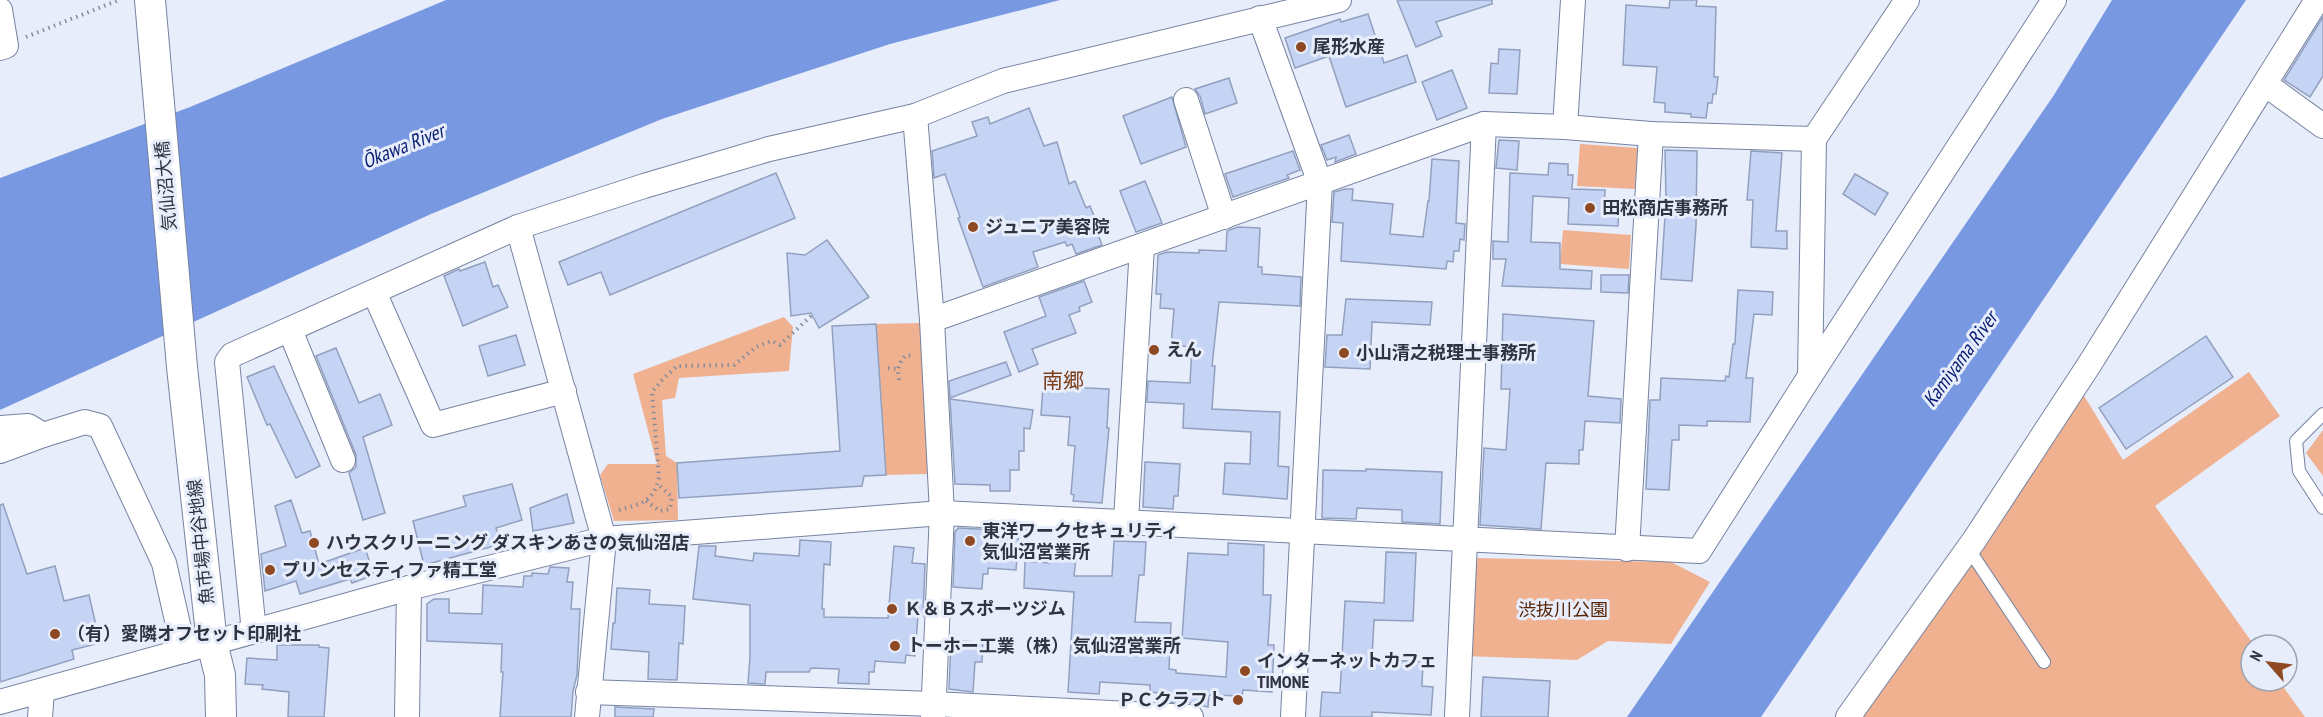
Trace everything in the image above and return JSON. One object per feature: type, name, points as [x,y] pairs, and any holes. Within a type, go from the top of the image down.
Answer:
[{"type":"street","points":[[254,632],[227,362],[232,355],[518,227],[644,186],[769,149],[915,116],[1003,81],[1338,0]]},
{"type":"street","points":[[1565,127],[1573,0]]},
{"type":"street","points":[[1810,376],[1814,140],[1907,0]]},
{"type":"street","points":[[0,702],[409,588],[604,538],[942,513],[1699,551],[2054,0]]},
{"type":"street","points":[[1848,717],[1968,548],[2089,365],[2317,0]]},
{"type":"street","name":"気仙沼大橋","points":[[150,3],[182,367]]},
{"type":"street","points":[[0,10],[3,47]]},
{"type":"street","points":[[1260,18],[1320,183],[1293,717]]},
{"type":"street","points":[[2265,84],[2323,126]]},
{"type":"street","points":[[1186,100],[1224,217]]},
{"type":"street","points":[[915,116],[932,320],[942,513],[934,710]]},
{"type":"street","points":[[1457,717],[1484,124]]},
{"type":"street","points":[[932,320],[1484,124],[1565,127],[1651,134],[1814,140]]},
{"type":"street","points":[[1628,549],[1651,134]]},
{"type":"street","points":[[518,227],[604,538],[587,717]]},
{"type":"street","points":[[1126,521],[1142,246]]},
{"type":"street","points":[[374,292],[433,425],[564,391]]},
{"type":"street","points":[[290,330],[343,460]]},
{"type":"street","name":"魚市場中谷地線","points":[[182,367],[198,647],[220,675],[221,717]]},
{"type":"street","points":[[0,451],[85,422],[100,426],[164,563],[198,647]]},
{"type":"street","points":[[0,428],[28,426],[43,435]]},
{"type":"street","points":[[407,717],[409,588]]},
{"type":"street","points":[[40,717],[42,691]]},
{"type":"street","points":[[588,692],[934,710],[1191,717]]},
{"type":"lane","points":[[2323,414],[2296,441],[2299,471],[2323,508]]},
{"type":"lane","points":[[1968,548],[2044,662]]},
{"type":"path","points":[[3,47],[119,0]]},
{"type":"path","points":[[619,510],[643,503],[656,490],[656,417],[652,392],[663,379],[677,366],[734,365],[756,347],[771,341],[780,345],[812,315]]},
{"type":"path","points":[[899,380],[897,369],[906,356],[915,356]]},
{"type":"path","points":[[888,368],[897,369]]},
{"type":"path","points":[[646,501],[660,511],[670,509],[672,497],[657,483]]},
{"type":"green space","points":[[1580,144],[1638,148],[1635,189],[1577,186]]},
{"type":"green space","points":[[1563,230],[1631,235],[1629,269],[1560,264]]},
{"type":"green space","points":[[784,317],[793,327],[789,371],[679,378],[675,398],[662,400],[666,456],[677,463],[678,520],[614,521],[600,475],[608,464],[657,464],[633,374]]},
{"type":"green space","points":[[920,323],[928,474],[886,475],[876,324]]},
{"type":"green space","points":[[2249,372],[2280,416],[2155,506],[2245,633],[2239,633],[2239,693],[2288,693],[2305,717],[1863,717],[2083,394],[2123,460]]},
{"type":"green space","points":[[2323,430],[2323,476],[2306,453]]},
{"type":"green space","name":"渋抜川公園","points":[[1475,558],[1671,562],[1710,582],[1671,644],[1608,641],[1577,660],[1464,656]]},
{"type":"water","name":"Ōkawa River","points":[[446,0],[1060,0],[890,44],[662,119],[431,214],[0,410],[0,178],[190,107]]},
{"type":"water","name":"Kamiyama River","points":[[2112,0],[2246,0],[1761,717],[1627,717],[2054,95]]},
{"type":"building","points":[[1397,0],[1492,0],[1492,4],[1436,22],[1442,36],[1416,47]]},
{"type":"building","points":[[1670,0],[1697,0],[1696,6],[1716,7],[1714,77],[1718,77],[1716,94],[1713,94],[1712,103],[1708,103],[1706,118],[1665,112],[1665,103],[1654,102],[1657,67],[1623,65],[1626,5],[1669,8]]},
{"type":"building","points":[[1368,14],[1384,63],[1407,55],[1416,82],[1346,107],[1329,56],[1295,68],[1285,38],[1340,19],[1341,22]]},
{"type":"building","points":[[2323,17],[2323,76],[2310,97],[2284,80]]},
{"type":"building","points":[[1499,49],[1520,50],[1517,94],[1489,93],[1491,63],[1498,64]]},
{"type":"building","points":[[1452,70],[1467,108],[1437,120],[1422,82]]},
{"type":"building","points":[[1229,78],[1237,103],[1205,114],[1200,96],[1195,89]]},
{"type":"building","points":[[1172,97],[1186,147],[1141,164],[1123,116]]},
{"type":"building","points":[[1029,108],[1044,146],[1057,142],[1069,184],[1075,181],[1086,208],[1090,206],[1101,233],[1098,234],[1102,245],[1076,254],[1072,244],[1067,246],[1065,242],[1033,252],[1038,267],[983,287],[945,174],[934,178],[932,151],[977,136],[972,122],[988,117],[990,124]]},
{"type":"building","points":[[1349,135],[1356,154],[1335,162],[1336,157],[1327,160],[1321,145]]},
{"type":"building","points":[[1499,140],[1519,141],[1517,170],[1496,168]]},
{"type":"building","points":[[1665,150],[1697,151],[1696,226],[1692,281],[1661,279],[1666,200]]},
{"type":"building","points":[[1293,151],[1300,170],[1287,175],[1289,178],[1233,197],[1225,174]]},
{"type":"building","points":[[1751,151],[1782,153],[1776,231],[1787,231],[1787,249],[1751,247],[1753,200],[1747,200]]},
{"type":"building","points":[[1432,159],[1459,161],[1456,223],[1465,224],[1464,240],[1460,239],[1459,251],[1454,251],[1453,262],[1447,261],[1446,269],[1341,261],[1343,223],[1332,222],[1334,192],[1353,189],[1352,200],[1393,204],[1390,234],[1423,237],[1429,201]]},
{"type":"building","points":[[1549,163],[1568,164],[1568,175],[1573,175],[1572,189],[1605,190],[1604,208],[1619,209],[1618,226],[1568,224],[1569,198],[1533,196],[1531,242],[1560,243],[1560,269],[1592,271],[1591,289],[1502,286],[1506,259],[1493,259],[1493,241],[1508,242],[1510,173],[1548,175]]},
{"type":"building","points":[[776,173],[795,218],[610,295],[601,272],[568,285],[559,262]]},
{"type":"building","points":[[1855,174],[1888,193],[1875,215],[1843,194]]},
{"type":"building","points":[[1145,181],[1162,223],[1136,232],[1120,191]]},
{"type":"building","points":[[1238,227],[1260,228],[1258,267],[1262,267],[1262,274],[1301,277],[1300,306],[1219,302],[1212,366],[1215,366],[1212,409],[1280,412],[1278,466],[1289,467],[1287,499],[1223,494],[1225,463],[1250,464],[1251,432],[1183,428],[1184,404],[1147,402],[1148,381],[1190,383],[1192,347],[1171,345],[1174,309],[1160,308],[1161,294],[1156,294],[1158,255],[1167,252],[1199,253],[1199,250],[1226,251],[1227,231]]},
{"type":"building","points":[[827,240],[869,297],[819,328],[811,313],[791,316],[787,253],[805,255]]},
{"type":"building","points":[[485,262],[493,287],[498,285],[508,307],[463,326],[444,276]]},
{"type":"building","points":[[1601,275],[1629,275],[1628,293],[1601,292]]},
{"type":"building","points":[[1084,281],[1092,302],[1079,307],[1080,311],[1069,315],[1076,333],[1032,349],[1038,364],[1019,372],[1004,332],[1046,316],[1039,297]]},
{"type":"building","points":[[1738,290],[1773,292],[1772,315],[1754,314],[1746,378],[1753,378],[1750,422],[1707,421],[1707,426],[1679,425],[1679,440],[1672,440],[1669,490],[1646,489],[1650,400],[1660,400],[1661,378],[1725,381],[1726,376],[1729,377],[1733,344],[1735,344]]},
{"type":"building","points":[[1346,299],[1432,302],[1430,325],[1372,322],[1370,369],[1325,367],[1327,335],[1342,335]]},
{"type":"building","points":[[1503,314],[1594,321],[1588,396],[1621,399],[1620,423],[1585,421],[1583,450],[1579,450],[1579,464],[1546,463],[1541,529],[1480,525],[1484,448],[1506,450],[1510,389],[1501,389]]},
{"type":"building","points":[[876,324],[886,475],[864,476],[862,486],[679,498],[677,463],[840,451],[832,326]]},
{"type":"building","points":[[516,335],[525,365],[488,376],[479,346]]},
{"type":"building","points":[[2206,336],[2233,377],[2126,449],[2099,408]]},
{"type":"building","points":[[336,348],[359,403],[380,394],[392,425],[363,437],[385,513],[363,520],[349,473],[356,467],[356,455],[316,356]]},
{"type":"building","points":[[1006,362],[1011,375],[950,398],[949,381]]},
{"type":"building","points":[[274,366],[320,466],[296,478],[270,424],[267,425],[247,377]]},
{"type":"building","points":[[1043,386],[1109,389],[1107,428],[1109,428],[1102,503],[1073,501],[1074,495],[1071,494],[1075,446],[1068,445],[1070,417],[1041,415]]},
{"type":"building","points":[[950,399],[1033,410],[1030,429],[1024,428],[1024,451],[1019,451],[1019,470],[1010,470],[1010,491],[990,491],[990,485],[955,484]]},
{"type":"building","points":[[1145,462],[1180,464],[1178,496],[1174,496],[1173,509],[1143,507]]},
{"type":"building","points":[[1366,469],[1442,472],[1440,524],[1402,522],[1402,510],[1357,508],[1356,519],[1322,518],[1323,470],[1366,471]]},
{"type":"building","points":[[512,484],[522,520],[496,528],[500,539],[497,540],[498,545],[424,565],[413,521],[466,506],[463,496]]},
{"type":"building","points":[[567,494],[574,523],[533,531],[530,508]]},
{"type":"building","points":[[291,500],[302,533],[310,531],[319,564],[365,548],[374,575],[352,583],[350,579],[300,594],[296,581],[265,591],[261,554],[286,546],[275,506]]},
{"type":"building","points":[[3,504],[27,574],[55,566],[64,601],[89,595],[100,643],[72,650],[74,659],[0,682],[0,505]]},
{"type":"building","points":[[958,528],[1019,531],[1016,570],[988,568],[988,574],[983,574],[982,589],[953,587],[955,532]]},
{"type":"building","points":[[800,540],[831,542],[830,565],[824,564],[822,609],[824,609],[824,617],[888,618],[894,546],[914,548],[912,563],[925,564],[923,616],[918,615],[915,656],[906,655],[905,663],[875,661],[874,672],[869,672],[869,684],[838,683],[839,669],[811,668],[809,672],[766,672],[765,684],[748,683],[750,605],[693,599],[699,546],[716,546],[715,556],[753,561],[754,553],[799,556]]},
{"type":"building","points":[[1114,541],[1146,542],[1144,575],[1139,575],[1135,622],[1171,623],[1169,669],[1176,670],[1176,673],[1226,677],[1228,642],[1182,638],[1188,553],[1228,555],[1228,543],[1264,545],[1263,595],[1271,595],[1268,645],[1274,645],[1272,692],[1243,690],[1242,696],[1209,695],[1208,707],[1192,703],[1168,702],[1169,694],[1150,692],[1150,685],[1100,682],[1099,694],[1068,692],[1074,592],[1024,588],[1025,561],[1050,563],[1051,555],[1076,557],[1074,576],[1112,576]]},
{"type":"building","points":[[1386,552],[1416,553],[1413,621],[1374,620],[1372,659],[1423,662],[1422,686],[1433,687],[1431,715],[1372,712],[1372,717],[1320,717],[1322,692],[1340,693],[1345,601],[1384,603]]},
{"type":"building","points":[[550,567],[569,568],[567,582],[573,582],[571,609],[580,609],[577,675],[571,717],[500,717],[502,644],[427,641],[427,604],[434,599],[449,599],[449,613],[482,614],[483,585],[523,587],[524,576],[532,576],[532,573],[548,574]]},
{"type":"building","points":[[617,588],[650,590],[649,604],[685,606],[683,644],[679,643],[677,680],[648,679],[649,652],[611,649]]},
{"type":"building","points":[[951,641],[983,642],[982,662],[975,662],[973,692],[949,689]]},
{"type":"building","points":[[277,645],[319,645],[319,647],[329,648],[324,717],[288,717],[289,692],[262,689],[263,685],[245,684],[247,658],[277,660]]},
{"type":"building","points":[[1483,677],[1550,681],[1548,717],[1481,717]]},
{"type":"building","points":[[615,707],[654,709],[653,717],[615,717]]},
{"type":"place","name":"尾形水産","points":[[1301,47]]},
{"type":"place","name":"田松商店事務所","points":[[1590,208]]},
{"type":"place","name":"ジュニア美容院","points":[[973,227]]},
{"type":"place","name":"えん","points":[[1154,350]]},
{"type":"place","name":"小山清之税理士事務所","points":[[1344,353]]},
{"type":"place","name":"東洋ワークセキュリティ 気仙沼営業所","points":[[970,541]]},
{"type":"place","name":"ハウスクリーニング ダスキンあさの気仙沼店","points":[[314,543]]},
{"type":"place","name":"プリンセスティファ精工堂","points":[[270,570]]},
{"type":"place","name":"Ｋ＆Ｂスポーツジム","points":[[892,609]]},
{"type":"place","name":"（有）愛隣オフセット印刷社","points":[[55,634]]},
{"type":"place","name":"トーホー工業（株） 気仙沼営業所","points":[[895,646]]},
{"type":"place","name":"インターネットカフェ TIMONE","points":[[1245,671]]},
{"type":"place","name":"ＰＣクラフト","points":[[1238,700]]},
{"type":"district","name":"南郷","points":[[1063,381]]}]
